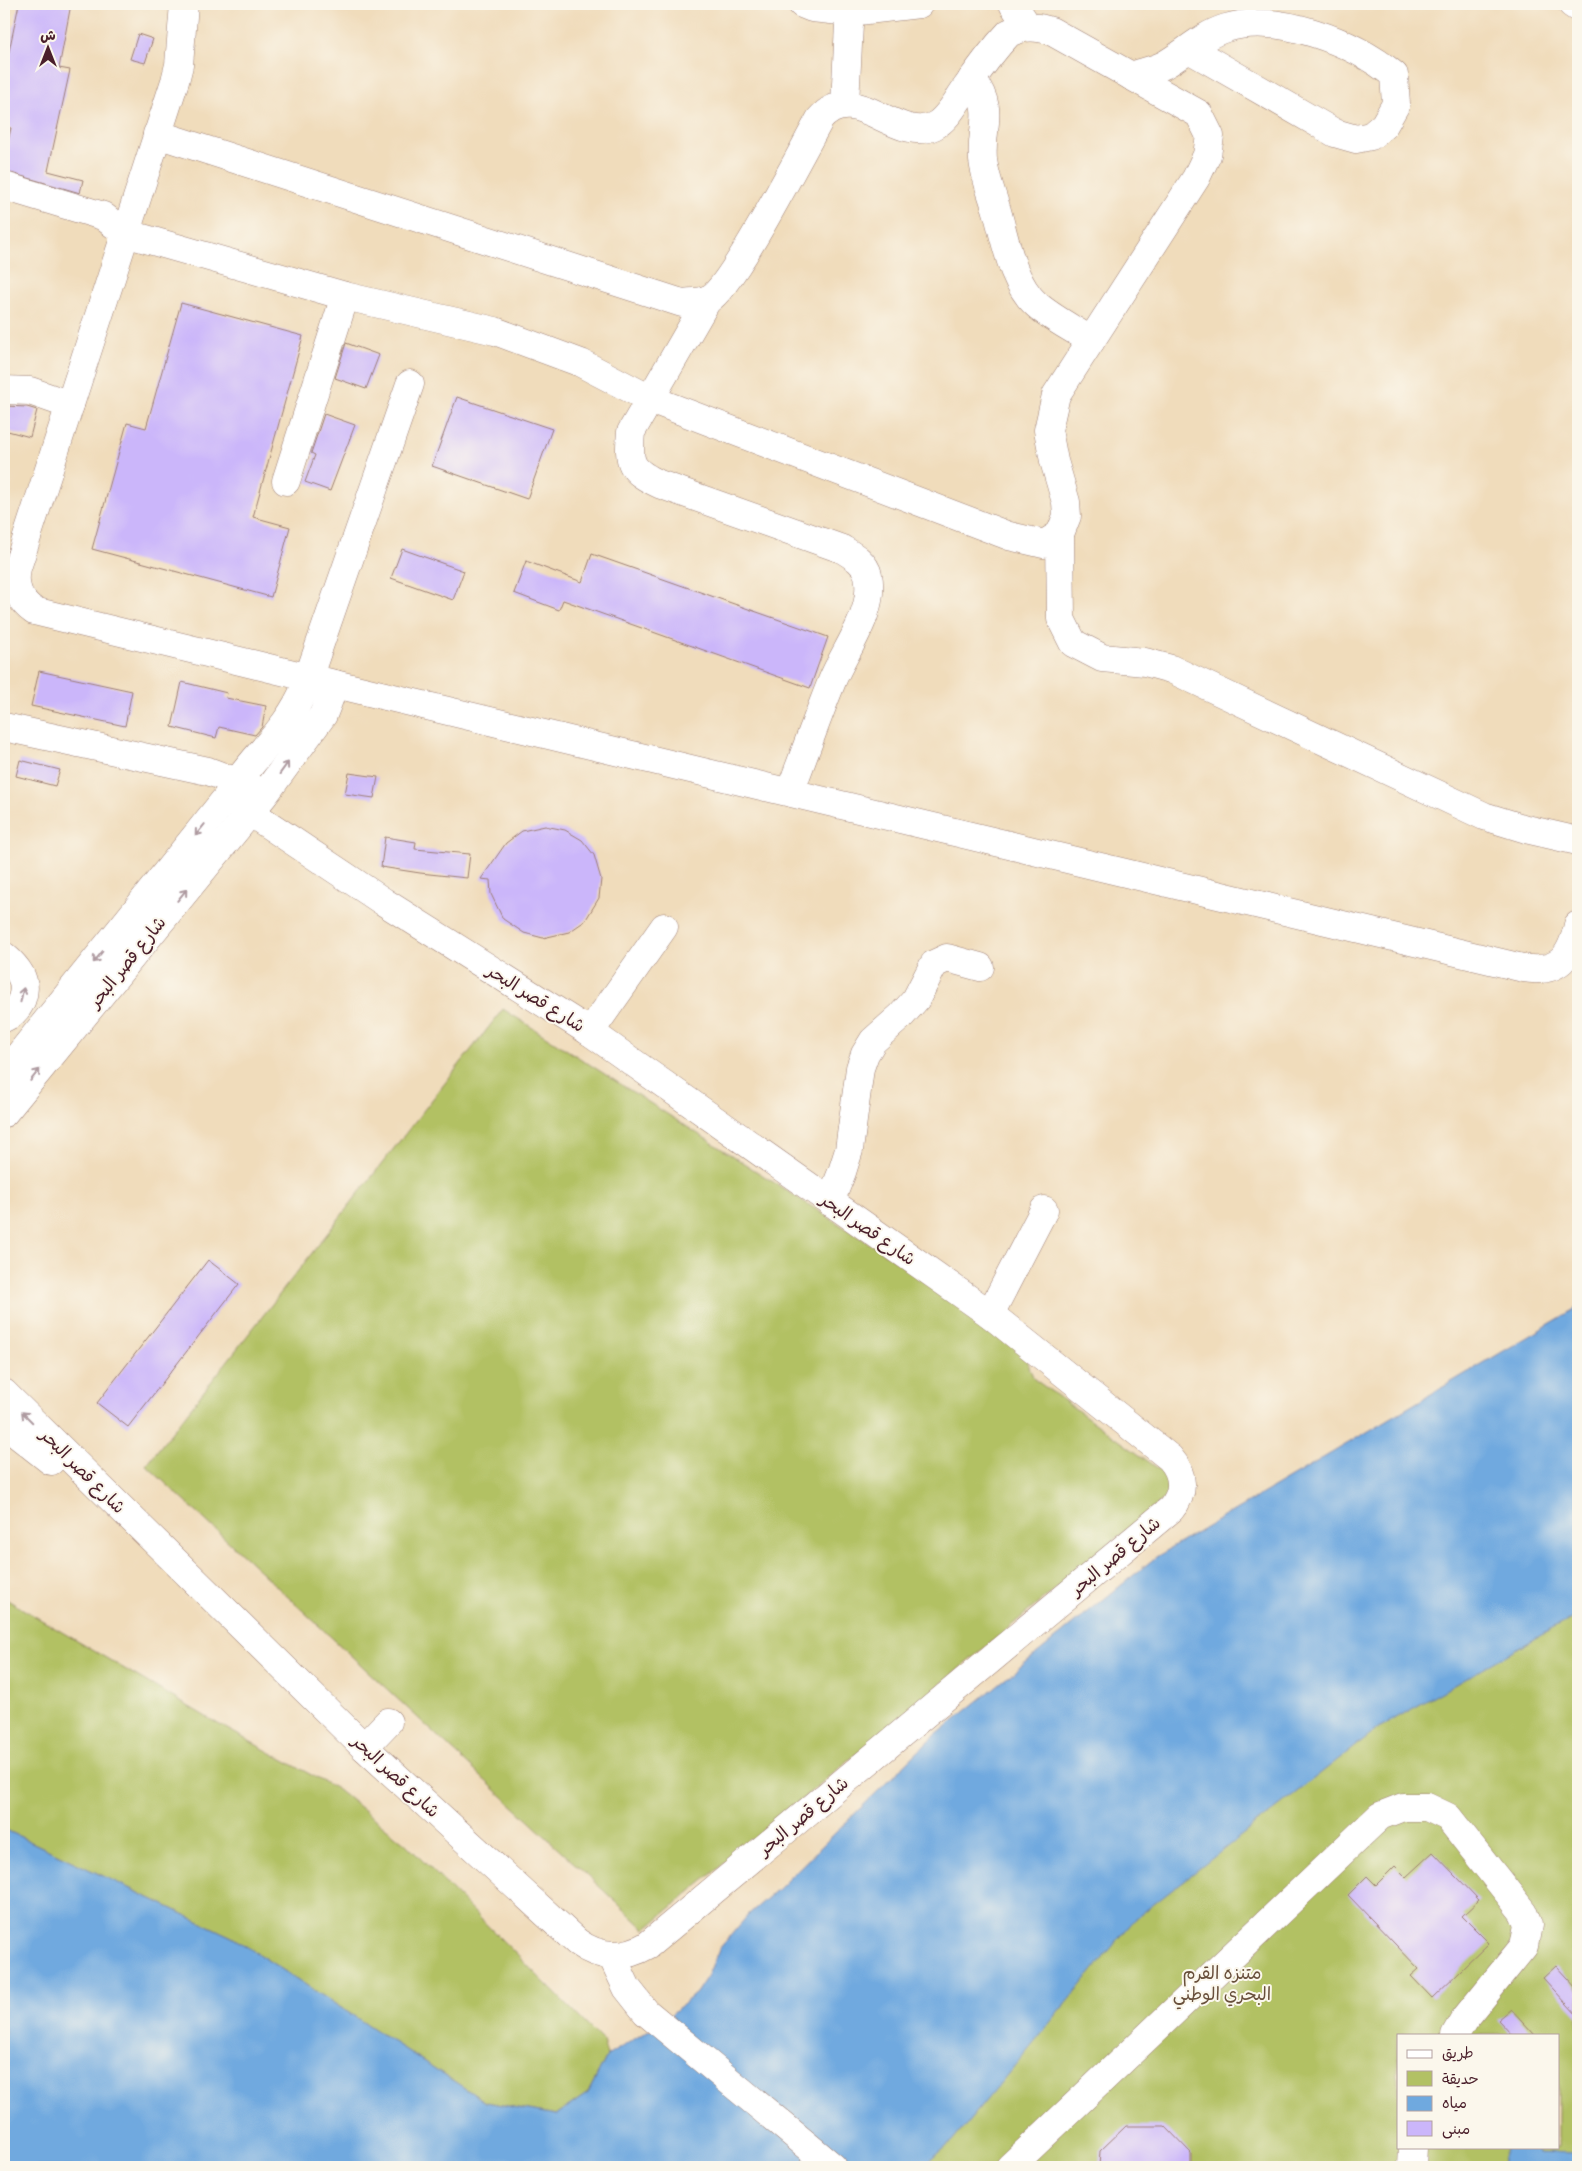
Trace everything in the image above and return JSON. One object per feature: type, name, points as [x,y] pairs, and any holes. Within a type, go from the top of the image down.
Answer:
[{"type":"street","points":[[4,613],[179,65],[184,4]]},
{"type":"street","points":[[802,4],[812,8],[919,4]]},
{"type":"street","points":[[1013,4],[1028,27]]},
{"type":"street","points":[[1572,4],[1578,8]]},
{"type":"street","points":[[845,104],[850,8]]},
{"type":"street","points":[[1131,76],[1162,66],[1204,38],[1227,28],[1254,24],[1313,32],[1380,64],[1394,75],[1396,104],[1384,124],[1371,136],[1356,139],[1335,132],[1189,49]]},
{"type":"street","points":[[790,792],[832,680],[864,614],[868,594],[868,574],[859,560],[842,549],[660,484],[641,475],[633,466],[630,456],[631,432],[708,299],[719,290],[736,267],[820,119],[829,109],[845,104],[858,107],[907,127],[934,126],[948,114],[1009,33],[1018,28],[1039,27],[1052,31],[1198,114],[1210,136],[1207,155],[1196,178],[1056,395],[1048,430],[1054,461],[1066,502],[1067,516],[1060,534],[1061,620],[1073,643],[1102,658],[1144,662],[1171,669],[1484,816],[1526,829],[1578,841]]},
{"type":"street","points":[[972,80],[982,92],[987,111],[983,143],[986,176],[1016,273],[1024,290],[1036,305],[1092,341]]},
{"type":"street","points":[[157,134],[682,303],[708,299]]},
{"type":"street","points":[[4,186],[103,216],[125,233],[345,296],[495,331],[581,363],[650,399],[1009,536],[1044,544],[1060,534]]},
{"type":"street","points":[[286,481],[345,296]]},
{"type":"street","name":"شارع قصر البحر","points":[[4,1074],[286,724],[301,697],[308,678],[410,384]]},
{"type":"street","points":[[4,390],[30,391],[70,405]]},
{"type":"street","points":[[15,578],[19,596],[34,611],[1534,970],[1554,966],[1562,960],[1574,944],[1578,925]]},
{"type":"street","name":"شارع قصر البحر","points":[[4,1113],[258,803],[323,715],[334,684]]},
{"type":"street","points":[[4,727],[208,771],[232,789]]},
{"type":"street","name":"شارع قصر البحر","points":[[4,1393],[161,1550],[364,1747],[577,1942],[593,1952],[612,1956],[631,1954],[648,1945],[1176,1504],[1181,1483],[1178,1469],[1170,1458],[990,1314],[590,1032],[384,902],[258,803],[232,789]]},
{"type":"street","points":[[590,1032],[664,927]]},
{"type":"street","points":[[4,956],[20,973],[24,989],[19,1005],[4,1018]]},
{"type":"street","points":[[830,1202],[849,1150],[860,1068],[873,1041],[908,1008],[921,989],[934,964],[947,958],[980,967]]},
{"type":"street","points":[[990,1314],[1044,1210]]},
{"type":"street","name":"شارع قصر البحر","points":[[4,1424],[161,1550]]},
{"type":"street","points":[[364,1747],[388,1722]]},
{"type":"street","points":[[1010,2167],[1380,1816],[1403,1807],[1427,1807],[1448,1817],[1523,1912],[1528,1925],[1524,1946],[1463,2022],[1456,2034]]},
{"type":"street","points":[[612,1956],[627,1988],[646,2012],[833,2167]]},
{"type":"street","points":[[1412,2167],[1413,2148]]},
{"type":"green space","points":[[503,1009],[1017,1338],[1034,1379],[1181,1485],[645,1929],[146,1465]]},
{"type":"green space","name":"متنزه القرم البحري الوطني","points":[[1578,1557],[1578,2167],[816,2167]]},
{"type":"green space","points":[[4,1598],[220,1725],[337,1789],[406,1844],[603,2041],[607,2056],[588,2093],[556,2115],[486,2102],[232,1937],[4,1829]]},
{"type":"water","points":[[1578,1307],[1578,1616],[1377,1729],[1135,1919],[952,2142],[922,2167],[4,2167],[4,1829],[232,1937],[486,2102],[556,2115],[588,2093],[607,2056],[662,2022],[696,1993],[708,1975],[719,1949],[749,1914],[778,1889],[931,1739],[1156,1557]]},
{"type":"water","points":[[1507,2148],[1537,2148],[1538,2152],[1578,2153],[1578,2167],[1501,2167]]},
{"type":"building","points":[[19,4],[71,4],[59,68],[70,70],[48,171],[83,180],[80,193],[4,171],[4,158],[11,128],[4,127],[4,55],[8,56]]},
{"type":"building","points":[[138,34],[153,39],[145,63],[130,59]]},
{"type":"building","points":[[181,303],[303,336],[253,517],[290,527],[271,597],[92,549],[127,423],[146,428]]},
{"type":"building","points":[[346,343],[379,355],[366,389],[335,378]]},
{"type":"building","points":[[457,397],[552,429],[527,499],[432,466]]},
{"type":"building","points":[[4,406],[27,407],[37,410],[30,437],[4,430]]},
{"type":"building","points":[[324,414],[355,425],[330,491],[305,482],[315,455],[311,453]]},
{"type":"building","points":[[402,549],[464,571],[453,600],[391,578]]},
{"type":"building","points":[[592,554],[828,637],[810,688],[563,600],[559,610],[514,593],[526,561],[582,582]]},
{"type":"building","points":[[39,671],[132,691],[125,726],[31,706]]},
{"type":"building","points":[[182,682],[227,693],[226,698],[266,706],[262,727],[255,735],[219,727],[216,738],[172,727]]},
{"type":"building","points":[[20,760],[60,770],[55,786],[16,776]]},
{"type":"building","points":[[349,773],[378,777],[374,798],[345,794]]},
{"type":"building","points":[[545,826],[565,830],[582,840],[594,855],[601,879],[599,898],[585,921],[569,932],[543,938],[524,933],[503,919],[491,894],[490,880],[481,879],[506,843],[522,831]]},
{"type":"building","points":[[385,837],[416,842],[415,849],[470,854],[467,878],[381,867]]},
{"type":"building","points":[[208,1260],[239,1284],[128,1427],[97,1403]]},
{"type":"building","points":[[1433,1852],[1479,1900],[1462,1916],[1489,1943],[1432,1998],[1411,1976],[1419,1969],[1348,1895],[1367,1876],[1376,1885],[1395,1866],[1406,1877]]},
{"type":"building","points":[[1556,1966],[1578,1990],[1578,2016],[1543,1978]]},
{"type":"building","points":[[1511,2009],[1534,2034],[1511,2034],[1498,2020]]},
{"type":"building","points":[[1126,2126],[1165,2126],[1191,2153],[1191,2167],[1099,2167],[1100,2151]]}]
